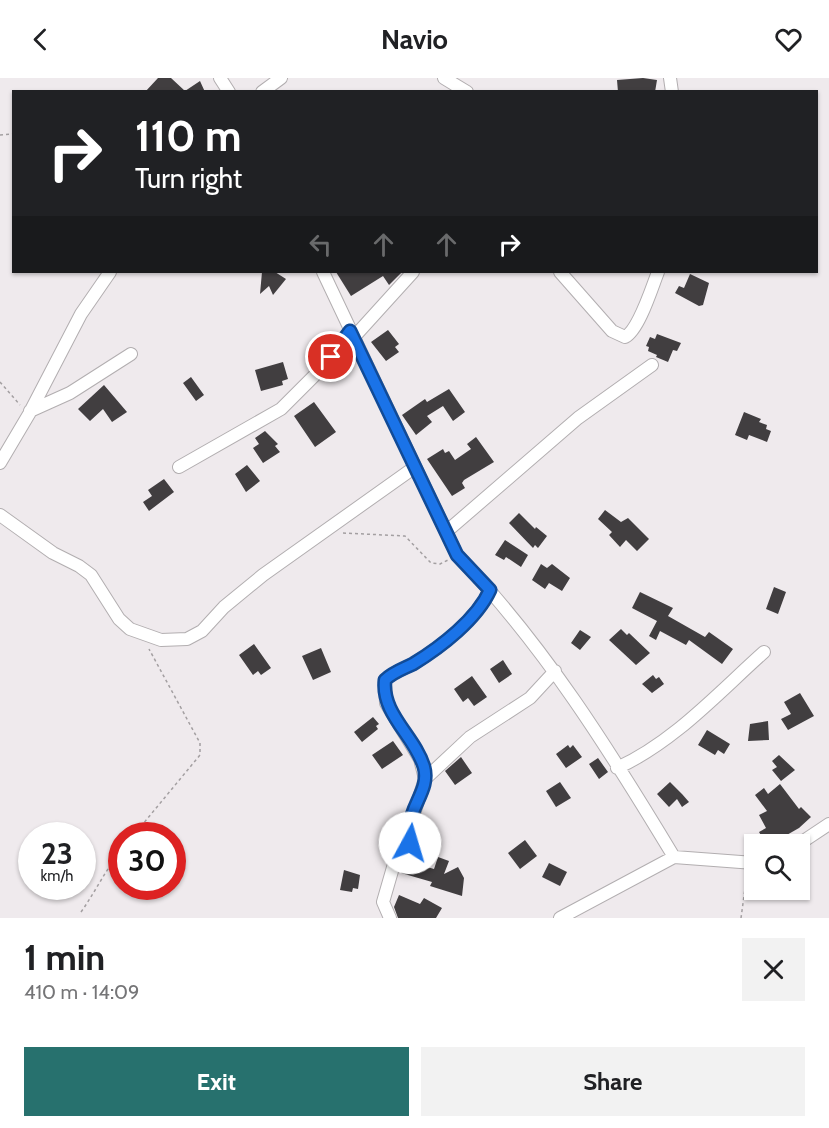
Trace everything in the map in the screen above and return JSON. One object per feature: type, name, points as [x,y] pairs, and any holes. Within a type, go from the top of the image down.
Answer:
[{"type":"street","points":[[265,90],[281,78]]},
{"type":"street","points":[[444,78],[466,86]]},
{"type":"street","points":[[0,462],[30,413],[81,314],[109,273]]},
{"type":"street","points":[[323,273],[457,555],[490,590],[555,671],[674,857]]},
{"type":"street","points":[[179,467],[281,409],[412,273]]},
{"type":"street","points":[[561,273],[612,331],[625,337],[630,334],[658,273]]},
{"type":"street","points":[[30,413],[70,393],[131,354]]},
{"type":"street","points":[[446,532],[510,474],[592,407],[652,365]]},
{"type":"street","points":[[0,515],[52,553],[79,566],[91,575],[119,619],[141,635],[161,640],[187,639],[201,631],[224,607],[263,575],[415,467]]},
{"type":"street","points":[[425,779],[420,759],[386,703],[385,680],[414,663],[468,621],[480,609],[490,590]]},
{"type":"street","points":[[617,768],[642,756],[669,737],[764,652]]},
{"type":"street","points":[[390,918],[383,908],[384,897],[394,864],[410,843],[410,826],[425,779],[470,737],[530,698],[555,671]]},
{"type":"street","points":[[810,837],[829,824]]},
{"type":"street","points":[[560,918],[674,857],[744,863]]},
{"type":"path","points":[[0,382],[30,413]]},
{"type":"path","points":[[323,532],[405,536],[431,563],[440,564],[457,555]]},
{"type":"path","points":[[141,635],[200,743],[200,755],[145,822]]},
{"type":"path","points":[[81,912],[96,891],[101,876],[108,867]]},
{"type":"path","points":[[741,918],[745,900]]},
{"type":"building","points":[[158,78],[171,78],[184,90],[147,90]]},
{"type":"building","points":[[643,78],[657,80],[655,90],[618,90],[617,80]]},
{"type":"building","points":[[200,81],[204,90],[186,90]]},
{"type":"building","points":[[262,273],[277,273],[286,279],[273,295],[269,286],[260,294]]},
{"type":"building","points":[[337,273],[401,273],[389,285],[383,276],[351,296]]},
{"type":"building","points":[[690,274],[709,283],[703,305],[699,306],[675,293],[679,286],[684,288]]},
{"type":"building","points":[[388,330],[399,344],[395,347],[399,352],[386,361],[371,342]]},
{"type":"building","points":[[657,334],[681,343],[677,351],[673,350],[668,362],[656,357],[657,355],[648,351],[649,347],[646,346],[650,337],[655,339]]},
{"type":"building","points":[[283,362],[288,379],[282,381],[283,385],[261,391],[255,370]]},
{"type":"building","points":[[191,377],[204,395],[196,401],[183,383]]},
{"type":"building","points":[[104,385],[127,412],[112,422],[103,409],[90,421],[78,409]]},
{"type":"building","points":[[449,389],[465,412],[453,421],[443,406],[427,416],[432,422],[416,435],[402,415],[425,399],[427,402]]},
{"type":"building","points":[[314,402],[336,432],[315,447],[294,416]]},
{"type":"building","points":[[744,412],[761,419],[759,422],[767,425],[766,429],[771,431],[767,442],[749,435],[747,440],[735,435]]},
{"type":"building","points":[[265,431],[278,444],[275,446],[280,452],[263,463],[253,448],[259,444],[255,438]]},
{"type":"building","points":[[476,437],[494,462],[464,480],[462,483],[465,488],[452,496],[427,459],[443,449],[445,453],[449,451],[455,460],[471,449],[467,444]]},
{"type":"building","points":[[247,465],[260,481],[246,492],[235,474]]},
{"type":"building","points":[[164,479],[174,492],[149,511],[143,502],[152,496],[148,490]]},
{"type":"building","points":[[605,510],[621,522],[628,518],[649,539],[637,551],[626,540],[620,547],[609,535],[612,532],[598,519]]},
{"type":"building","points":[[519,513],[535,529],[536,527],[547,536],[538,548],[535,545],[533,548],[509,523]]},
{"type":"building","points":[[505,540],[528,555],[521,567],[506,557],[504,560],[495,555]]},
{"type":"building","points":[[541,564],[547,568],[552,564],[570,578],[562,591],[549,583],[545,589],[532,580]]},
{"type":"building","points":[[774,587],[786,592],[778,614],[766,609]]},
{"type":"building","points":[[640,592],[673,608],[668,616],[705,637],[709,632],[733,649],[722,664],[689,640],[686,645],[660,631],[656,640],[649,636],[657,621],[632,608]]},
{"type":"building","points":[[621,629],[627,635],[629,633],[650,653],[636,665],[609,640]]},
{"type":"building","points":[[580,630],[591,637],[580,650],[571,643]]},
{"type":"building","points":[[254,644],[271,668],[261,675],[258,671],[253,675],[239,655]]},
{"type":"building","points":[[321,648],[331,672],[313,680],[302,656]]},
{"type":"building","points":[[503,660],[512,674],[499,683],[490,669]]},
{"type":"building","points":[[653,675],[656,679],[659,677],[664,684],[652,693],[642,684]]},
{"type":"building","points":[[472,676],[487,697],[474,706],[468,698],[463,702],[454,689]]},
{"type":"building","points":[[800,693],[814,716],[788,730],[781,719],[791,714],[784,702]]},
{"type":"building","points":[[373,717],[379,724],[376,726],[378,729],[362,742],[354,732]]},
{"type":"building","points":[[768,721],[769,740],[748,741],[750,724]]},
{"type":"building","points":[[707,730],[730,744],[724,754],[718,750],[715,755],[698,745]]},
{"type":"building","points":[[393,741],[403,755],[382,769],[372,755]]},
{"type":"building","points":[[568,745],[570,748],[573,745],[582,757],[566,768],[556,754]]},
{"type":"building","points":[[779,755],[795,770],[781,781],[772,770],[777,767],[772,761]]},
{"type":"building","points":[[461,757],[472,773],[455,785],[445,771]]},
{"type":"building","points":[[598,758],[608,772],[599,779],[589,764]]},
{"type":"building","points":[[560,782],[571,798],[556,807],[546,791]]},
{"type":"building","points":[[670,782],[689,802],[682,807],[677,799],[669,807],[657,794]]},
{"type":"building","points":[[780,784],[799,809],[801,807],[811,817],[788,834],[760,834],[759,832],[766,828],[759,815],[767,811],[755,795],[764,788],[768,794]]},
{"type":"building","points":[[525,840],[537,856],[520,869],[508,853]]},
{"type":"building","points":[[438,857],[449,861],[444,874],[458,867],[464,878],[462,896],[430,886],[432,882],[401,873],[407,861],[434,869]]},
{"type":"building","points":[[549,863],[567,872],[560,886],[542,877]]},
{"type":"building","points":[[344,870],[360,875],[358,889],[353,888],[352,892],[340,890]]},
{"type":"building","points":[[399,895],[420,904],[424,898],[442,908],[436,918],[398,918],[394,907]]},
{"type":"route","points":[[331,357],[350,331],[457,555],[490,590],[480,609],[468,621],[414,663],[385,680],[386,703],[413,745],[425,772],[424,786],[410,826],[410,843]]}]
